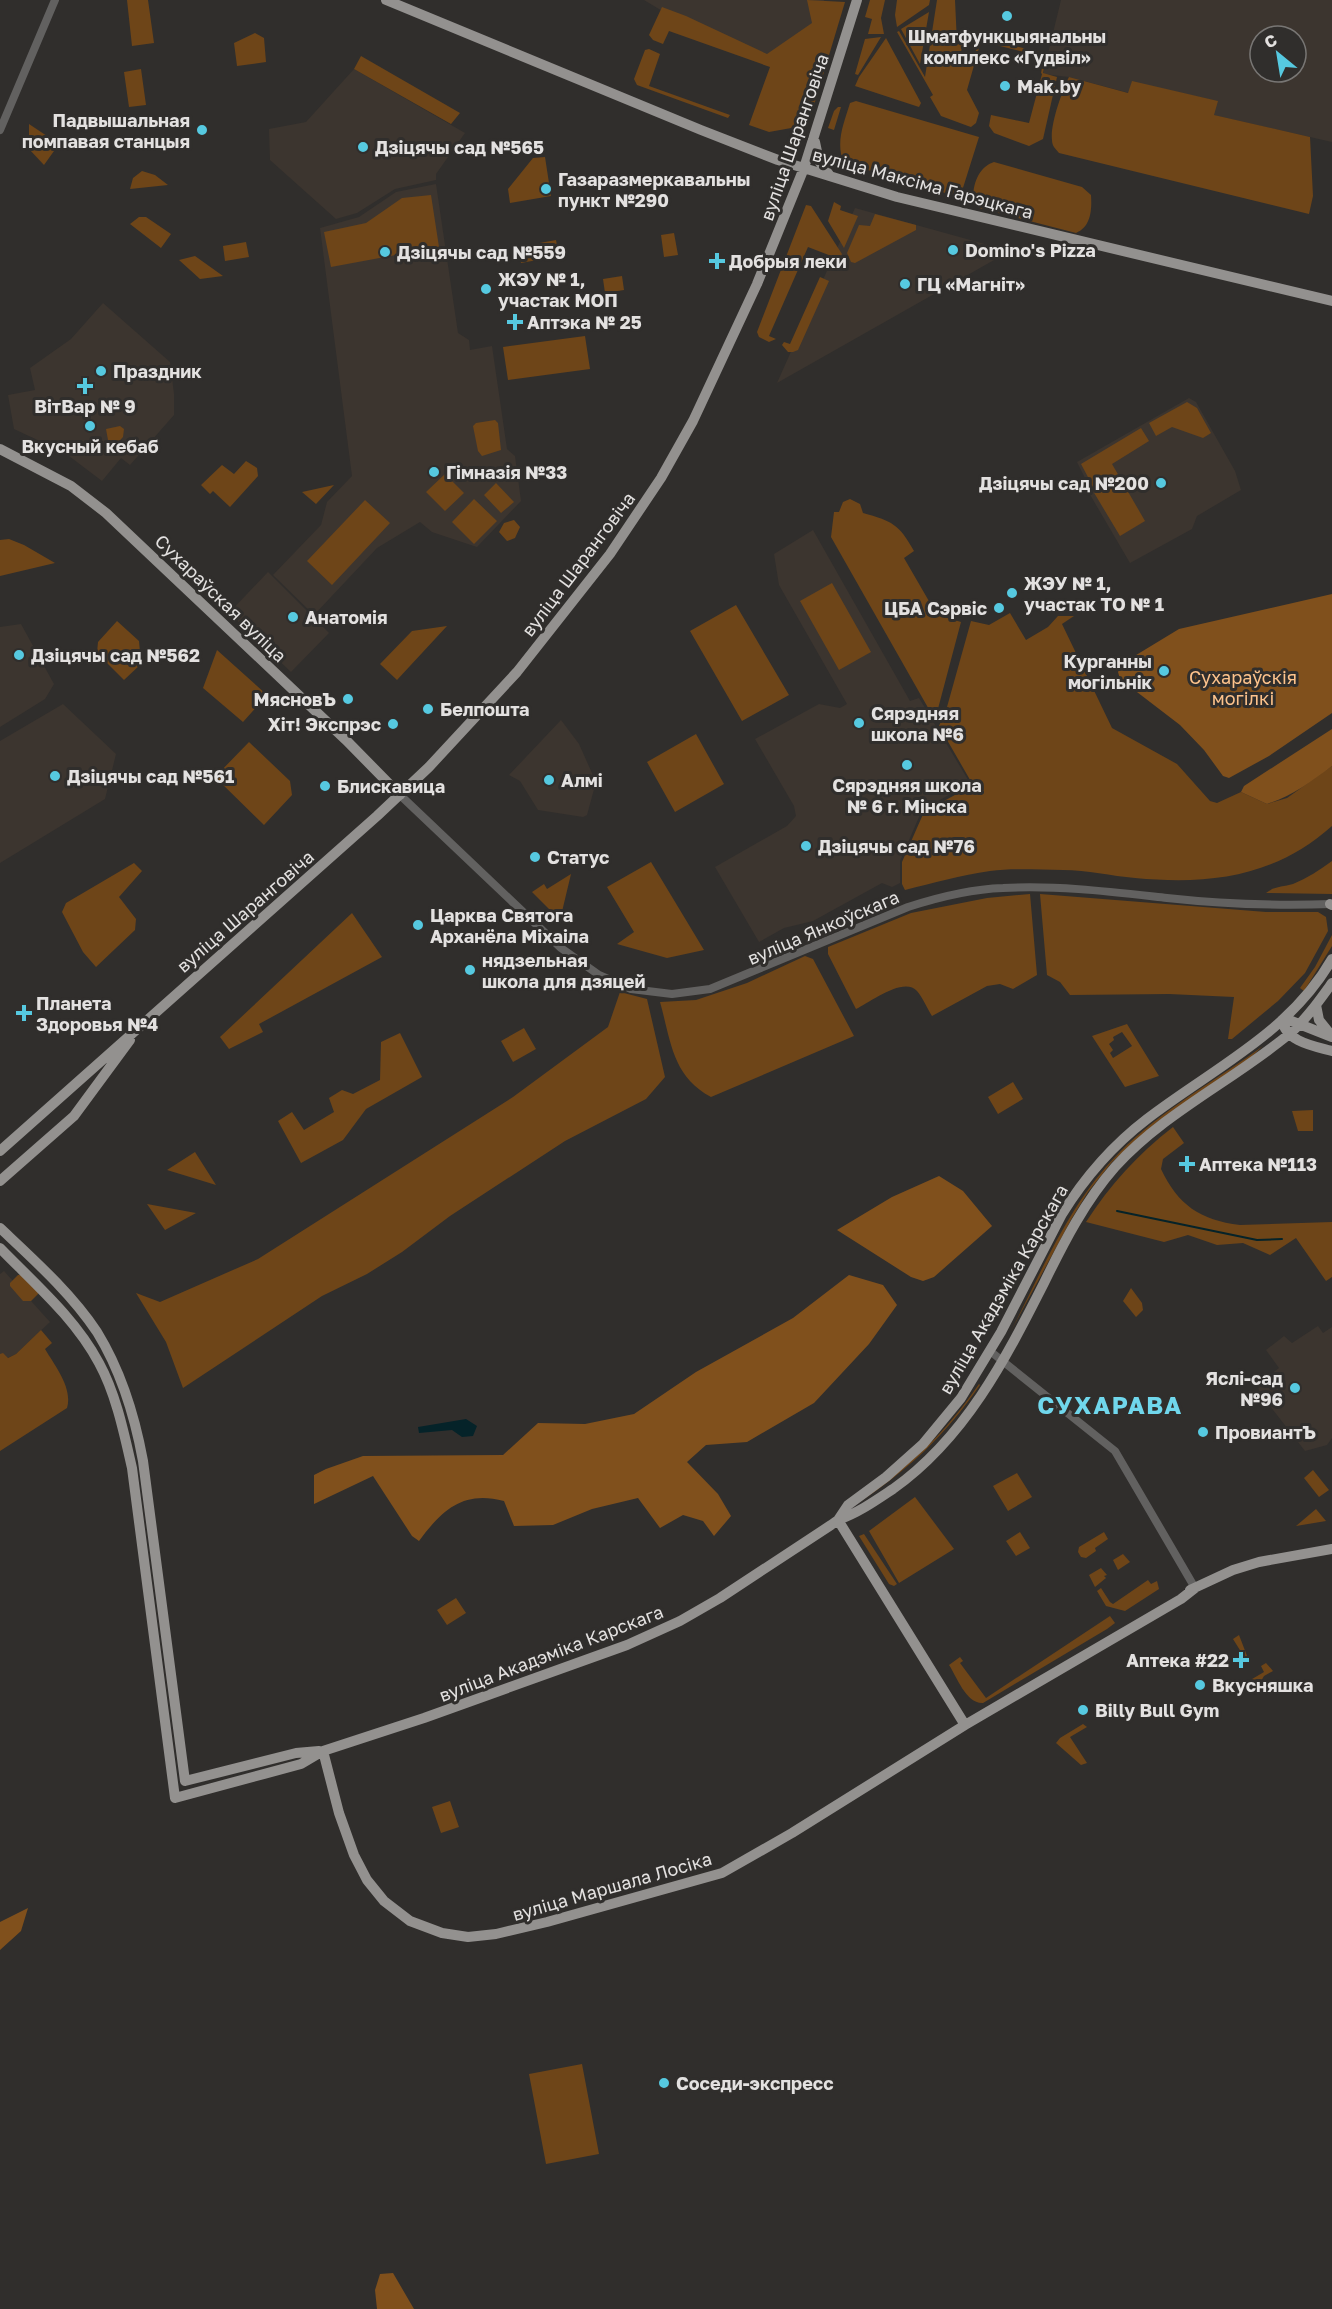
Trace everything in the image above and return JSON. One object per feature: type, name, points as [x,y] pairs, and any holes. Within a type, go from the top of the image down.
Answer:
[{"type":"main road","name":"вуліца Максіма Гарэцкага","points":[[386,0],[701,130],[832,177],[897,197],[1332,301]]},
{"type":"main road","name":"вуліца Шаранговіча","points":[[0,1151],[429,767],[517,672],[610,554],[661,478],[693,421],[758,284],[804,168],[857,0]]},
{"type":"main road","points":[[815,136],[815,150],[819,162],[832,177]]},
{"type":"main road","name":"Сухараўская вуліца","points":[[0,449],[57,478],[93,501],[143,546],[400,795]]},
{"type":"main road","name":"вуліца Акадэміка Карскага","points":[[838,1520],[848,1505],[886,1477],[933,1433],[961,1398],[990,1351],[1062,1214],[1108,1154],[1149,1118],[1252,1046],[1282,1020],[1322,976],[1332,959]]},
{"type":"main road","name":"вуліца Акадэміка Карскага","points":[[323,1751],[594,1658],[648,1636],[720,1598],[838,1520],[865,1508],[903,1481],[938,1453],[960,1427],[1002,1359],[1096,1190],[1116,1167],[1168,1120],[1289,1034],[1300,1024],[1332,983]]},
{"type":"main road","points":[[1316,1005],[1318,1020],[1332,1036]]},
{"type":"main road","points":[[1282,1020],[1332,1036]]},
{"type":"main road","points":[[1282,1020],[1289,1034],[1309,1046],[1332,1051]]},
{"type":"main road","name":"вуліца Шаранговіча","points":[[0,1181],[74,1116],[143,1023]]},
{"type":"main road","points":[[0,1228],[78,1308],[97,1333],[120,1378],[138,1434],[186,1795]]},
{"type":"main road","points":[[0,1248],[67,1318],[99,1363],[108,1383],[132,1468],[175,1798],[301,1764],[323,1751]]},
{"type":"main road","points":[[67,1318],[78,1308]]},
{"type":"main road","points":[[838,1520],[965,1725]]},
{"type":"main road","name":"вуліца Маршала Лосіка","points":[[323,1751],[327,1771],[354,1855],[378,1895],[399,1915],[423,1927],[452,1935],[482,1936],[547,1922],[722,1873],[792,1833],[1072,1661],[1083,1651],[1178,1595],[1233,1570],[1259,1562],[1332,1549]]},
{"type":"main road","points":[[185,1781],[297,1752],[323,1751]]},
{"type":"street","points":[[0,130],[55,0]]},
{"type":"street","name":"вуліца Янкоўскага","points":[[400,795],[561,948],[599,975],[631,989],[651,993],[672,994],[710,989],[908,907],[975,891],[1003,888],[1072,889],[1244,904],[1331,905]]},
{"type":"street","points":[[990,1351],[1115,1451],[1195,1588]]},
{"type":"shaded area","points":[[127,0],[148,0],[154,43],[132,46]]},
{"type":"shaded area","points":[[644,0],[824,0],[818,18],[773,60],[664,12]]},
{"type":"shaded area","points":[[807,0],[845,2],[808,125],[769,132],[749,125],[770,67],[669,31],[663,44],[653,40],[649,35],[662,7],[767,54],[812,23]]},
{"type":"shaded area","points":[[870,0],[885,0],[881,18],[884,34],[868,34],[872,19],[865,17]]},
{"type":"shaded area","points":[[897,0],[930,0],[929,5],[897,27],[895,15]]},
{"type":"shaded area","points":[[937,0],[955,0],[957,43],[963,43],[961,52],[974,56],[982,38],[1047,54],[1043,73],[1057,77],[1043,139],[1029,146],[994,133],[989,126],[991,115],[1029,123],[1042,74],[1044,57],[988,43],[979,48],[967,90],[979,113],[976,123],[971,127],[941,116],[930,97],[933,95],[897,32],[899,31],[925,77]]},
{"type":"shaded area","points":[[1061,0],[1332,0],[1332,142],[1213,115],[1217,101],[1132,82],[1129,93],[1069,77],[1043,74]]},
{"type":"shaded area","points":[[929,12],[920,64],[901,29]]},
{"type":"shaded area","points":[[255,33],[264,38],[266,62],[237,66],[234,43]]},
{"type":"shaded area","points":[[881,37],[858,75],[855,74],[865,39]]},
{"type":"shaded area","points":[[886,38],[921,103],[919,107],[855,86]]},
{"type":"shaded area","points":[[649,49],[660,54],[649,86],[730,115],[728,118],[637,85],[634,79],[645,50]]},
{"type":"shaded area","points":[[361,56],[460,113],[451,124],[354,69]]},
{"type":"shaded area","points":[[141,69],[146,105],[129,107],[124,72]]},
{"type":"shaded area","name":"Дзіцячы сад №565","points":[[354,69],[465,133],[436,174],[436,180],[395,189],[357,213],[336,219],[270,160],[269,129],[306,122]]},
{"type":"shaded area","points":[[1069,77],[1128,93],[1132,81],[1218,101],[1214,115],[1310,137],[1313,196],[1309,214],[1059,153],[1053,144],[1053,126]]},
{"type":"shaded area","points":[[856,101],[979,137],[962,191],[952,195],[844,163],[840,148],[841,133],[850,103]]},
{"type":"shaded area","points":[[841,107],[834,130],[828,128],[834,111]]},
{"type":"shaded area","points":[[29,124],[59,144],[44,165],[29,149]]},
{"type":"shaded area","points":[[795,133],[804,135],[802,142],[794,146],[785,145]]},
{"type":"shaded area","points":[[545,157],[551,196],[510,203],[508,189],[533,158]]},
{"type":"shaded area","points":[[994,162],[1082,187],[1091,195],[1091,212],[1085,227],[1076,233],[979,208],[974,204],[973,198],[977,178],[984,168]]},
{"type":"shaded area","points":[[142,171],[155,175],[168,185],[130,189],[133,178]]},
{"type":"shaded area","name":"Гімназія №33","points":[[436,184],[458,333],[469,340],[470,350],[492,346],[507,449],[515,456],[521,501],[477,547],[432,532],[420,522],[377,548],[314,615],[273,575],[321,525],[327,502],[352,476],[320,228],[359,217],[396,192]]},
{"type":"shaded area","points":[[431,195],[439,247],[331,267],[324,232],[366,223],[402,198]]},
{"type":"shaded area","points":[[834,202],[841,206],[840,210],[858,216],[844,248],[828,221]]},
{"type":"shaded area","points":[[806,205],[811,206],[842,254],[839,259],[808,247],[769,336],[776,339],[769,342],[759,337],[757,332]]},
{"type":"shaded area","points":[[855,208],[1010,251],[777,383]]},
{"type":"shaded area","points":[[875,214],[916,225],[916,230],[855,263],[851,262],[847,253],[859,225],[870,226]]},
{"type":"shaded area","points":[[139,217],[146,217],[171,234],[161,248],[130,224]]},
{"type":"shaded area","points":[[674,233],[678,255],[664,257],[661,235]]},
{"type":"shaded area","points":[[556,240],[559,256],[521,263],[518,247]]},
{"type":"shaded area","points":[[246,242],[249,257],[225,261],[223,246]]},
{"type":"shaded area","points":[[195,256],[223,276],[200,279],[179,260]]},
{"type":"shaded area","points":[[622,276],[624,290],[605,293],[603,279]]},
{"type":"shaded area","points":[[820,277],[829,281],[798,350],[788,352],[782,345],[784,342],[790,344]]},
{"type":"shaded area","points":[[103,303],[170,362],[174,415],[130,465],[121,458],[102,481],[65,453],[14,429],[8,395],[35,390],[30,368],[71,339]]},
{"type":"shaded area","points":[[585,336],[590,369],[508,380],[503,347]]},
{"type":"shaded area","name":"Дзіцячы сад №200","points":[[1189,398],[1196,402],[1235,471],[1241,490],[1197,516],[1192,529],[1130,563],[1082,481],[1085,478],[1077,462]]},
{"type":"shaded area","points":[[1187,402],[1197,408],[1211,433],[1203,438],[1172,427],[1156,436],[1149,423]]},
{"type":"shaded area","points":[[495,420],[498,423],[501,450],[482,456],[478,451],[473,426],[476,423]]},
{"type":"shaded area","points":[[120,426],[124,429],[123,437],[110,451],[106,429]]},
{"type":"shaded area","points":[[1141,428],[1149,441],[1112,464],[1145,521],[1120,536],[1087,481],[1089,479],[1081,464]]},
{"type":"shaded area","points":[[246,461],[257,468],[258,476],[230,507],[213,491],[210,494],[201,485],[222,465],[234,474]]},
{"type":"shaded area","points":[[445,474],[464,493],[445,511],[426,492]]},
{"type":"shaded area","points":[[496,483],[514,502],[501,513],[484,495]]},
{"type":"shaded area","points":[[334,485],[316,504],[302,492]]},
{"type":"shaded area","points":[[474,499],[497,521],[474,544],[452,522]]},
{"type":"shaded area","points":[[850,499],[860,504],[863,513],[888,521],[899,529],[914,551],[904,558],[937,615],[961,622],[935,720],[831,537],[834,512],[839,512],[843,502]]},
{"type":"shaded area","points":[[365,500],[390,523],[332,585],[307,561]]},
{"type":"shaded area","points":[[514,520],[520,527],[515,538],[507,541],[499,532],[504,523]]},
{"type":"shaded area","name":"Сярэдняя школа №6","points":[[813,530],[910,701],[919,698],[970,783],[922,810],[900,861],[900,883],[892,887],[882,883],[813,921],[784,928],[759,942],[715,867],[787,826],[796,816],[794,806],[755,739],[819,704],[840,708],[847,704],[779,585],[774,554]]},
{"type":"shaded area","points":[[9,539],[55,563],[0,576],[0,540]]},
{"type":"shaded area","points":[[268,572],[329,633],[291,672],[229,613]]},
{"type":"shaded area","points":[[832,583],[871,652],[839,670],[800,601]]},
{"type":"shaded area","points":[[736,605],[789,695],[742,721],[690,631]]},
{"type":"shaded area","points":[[1010,613],[1026,640],[1048,627],[1058,616],[1074,616],[1062,624],[1112,728],[1177,764],[1210,801],[1217,803],[1241,792],[1267,804],[1287,798],[1332,766],[1332,826],[1288,857],[1240,874],[1215,878],[1163,880],[1072,870],[1008,870],[968,875],[905,890],[902,884],[902,862],[924,812],[973,785],[939,726],[947,707],[971,621],[989,625]]},
{"type":"shaded area","points":[[117,621],[139,641],[141,664],[124,680],[97,653],[98,642]]},
{"type":"shaded area","name":"Дзіцячы сад №562","points":[[21,624],[54,684],[45,699],[0,727],[0,627]]},
{"type":"shaded area","points":[[447,626],[397,680],[380,664],[412,631]]},
{"type":"shaded area","points":[[217,650],[267,695],[243,722],[203,688]]},
{"type":"shaded area","name":"Дзіцячы сад №561","points":[[63,704],[116,754],[105,799],[0,863],[0,741]]},
{"type":"shaded area","points":[[561,720],[579,744],[596,782],[587,815],[583,817],[538,810],[520,781],[509,775]]},
{"type":"shaded area","points":[[696,734],[724,784],[675,812],[647,762]]},
{"type":"shaded area","points":[[249,742],[290,781],[292,795],[264,825],[215,777]]},
{"type":"shaded area","points":[[1332,861],[1332,894],[1266,893],[1275,888],[1298,882]]},
{"type":"shaded area","points":[[651,862],[704,950],[667,958],[617,944],[634,932],[607,887]]},
{"type":"shaded area","points":[[134,863],[142,871],[119,897],[136,919],[135,930],[96,967],[83,952],[62,912],[66,903]]},
{"type":"shaded area","points":[[571,874],[560,920],[532,892],[544,884],[547,889]]},
{"type":"shaded area","points":[[1030,894],[1037,975],[1013,989],[1000,984],[987,986],[932,1016],[917,991],[904,986],[887,992],[856,1009],[828,954],[828,947],[911,913],[987,898]]},
{"type":"shaded area","points":[[1040,894],[1266,912],[1318,912],[1326,917],[1328,931],[1305,973],[1278,1001],[1232,1039],[1228,1039],[1234,997],[1169,994],[1070,995],[1060,982],[1047,975]]},
{"type":"shaded area","points":[[352,913],[382,957],[259,1024],[263,1032],[229,1049],[220,1037]]},
{"type":"shaded area","points":[[1332,935],[1332,946],[1304,991],[1300,988],[1315,967]]},
{"type":"shaded area","points":[[805,956],[813,959],[854,1036],[711,1097],[698,1088],[688,1079],[675,1056],[660,1002],[696,1000],[747,983]]},
{"type":"shaded area","points":[[620,992],[647,999],[665,1077],[646,1099],[565,1141],[450,1216],[402,1252],[367,1274],[322,1296],[183,1388],[166,1342],[136,1293],[160,1302],[258,1259],[513,1097],[608,1027]]},
{"type":"shaded area","points":[[1127,1024],[1159,1076],[1125,1087],[1092,1036]],"holes":[[[1122,1032],[1132,1046],[1113,1058],[1110,1053],[1113,1050],[1109,1044],[1114,1040],[1113,1037]]]},
{"type":"shaded area","points":[[524,1028],[536,1049],[513,1062],[501,1041]]},
{"type":"shaded area","points":[[400,1033],[422,1077],[366,1109],[343,1140],[301,1163],[278,1121],[292,1112],[304,1130],[334,1112],[329,1098],[342,1090],[353,1094],[380,1080],[381,1042]]},
{"type":"shaded area","points":[[1263,1046],[1250,1058],[1157,1122],[1112,1162],[1088,1192],[1072,1218],[1010,1333],[1058,1238],[1085,1194],[1101,1173],[1135,1137],[1152,1123]]},
{"type":"shaded area","points":[[1013,1082],[1023,1099],[998,1114],[988,1097]]},
{"type":"shaded area","points":[[1313,1110],[1313,1131],[1298,1131],[1292,1111]]},
{"type":"shaded area","points":[[1173,1127],[1184,1143],[1163,1159],[1161,1169],[1183,1201],[1202,1215],[1240,1225],[1332,1222],[1332,1277],[1326,1281],[1296,1238],[1270,1255],[1243,1243],[1217,1245],[1188,1235],[1164,1242],[1086,1222],[1125,1171]]},
{"type":"shaded area","points":[[195,1152],[216,1185],[167,1170]]},
{"type":"shaded area","points":[[147,1204],[196,1213],[165,1230]]},
{"type":"shaded area","points":[[4,1271],[50,1322],[16,1354],[7,1358],[0,1354],[0,1274]]},
{"type":"shaded area","points":[[18,1275],[23,1275],[39,1290],[31,1301],[23,1301],[10,1286]]},
{"type":"shaded area","points":[[1131,1288],[1142,1303],[1143,1310],[1136,1317],[1123,1301]]},
{"type":"shaded area","name":"Яслі-сад №96","points":[[1318,1326],[1323,1333],[1332,1327],[1332,1438],[1327,1445],[1305,1451],[1259,1392],[1258,1384],[1279,1368],[1266,1350],[1284,1336],[1292,1343]]},
{"type":"shaded area","points":[[41,1330],[52,1343],[45,1349],[68,1393],[67,1408],[0,1451],[0,1354],[3,1353],[8,1358],[16,1354]]},
{"type":"shaded area","points":[[979,1384],[967,1403],[939,1436],[924,1451],[893,1478],[857,1504],[924,1450],[952,1420]]},
{"type":"shaded area","points":[[1313,1470],[1329,1490],[1319,1497],[1304,1478]]},
{"type":"shaded area","points":[[1017,1473],[1032,1497],[1008,1511],[993,1486]]},
{"type":"shaded area","points":[[915,1497],[954,1549],[899,1583],[869,1531]]},
{"type":"shaded area","points":[[1316,1509],[1326,1521],[1296,1526]]},
{"type":"shaded area","points":[[1020,1532],[1030,1548],[1016,1556],[1006,1541]]},
{"type":"shaded area","points":[[1104,1532],[1108,1539],[1086,1558],[1081,1557],[1078,1552],[1079,1547]]},
{"type":"shaded area","points":[[864,1534],[897,1584],[894,1586],[889,1584],[859,1536]]},
{"type":"shaded area","points":[[1123,1554],[1130,1562],[1118,1570],[1113,1560]]},
{"type":"shaded area","points":[[1101,1568],[1107,1575],[1095,1587],[1089,1575]]},
{"type":"shaded area","points":[[1148,1580],[1151,1584],[1157,1581],[1159,1589],[1125,1611],[1106,1606],[1097,1591],[1101,1588],[1113,1604]]},
{"type":"shaded area","points":[[456,1598],[466,1613],[447,1625],[437,1610]]},
{"type":"shaded area","points":[[1110,1616],[1115,1623],[1107,1629],[983,1703],[967,1695],[949,1665],[960,1657],[963,1661],[960,1663],[986,1698]]},
{"type":"shaded area","points":[[1239,1635],[1249,1661],[1248,1663],[1233,1639]]},
{"type":"shaded area","points":[[1266,1663],[1273,1671],[1264,1676],[1260,1683],[1262,1687],[1253,1692],[1247,1682],[1264,1672],[1261,1666]]},
{"type":"shaded area","points":[[1083,1724],[1087,1727],[1070,1737],[1087,1763],[1081,1765],[1056,1743]]},
{"type":"shaded area","points":[[450,1801],[459,1827],[441,1833],[432,1807]]},
{"type":"shaded area","points":[[582,2064],[599,2154],[546,2164],[529,2074]]},
{"type":"green space","name":"Сухараўскія могілкі","points":[[1332,594],[1332,713],[1269,756],[1229,778],[1223,776],[1204,750],[1180,725],[1120,679],[1118,672],[1123,663],[1179,629]]},
{"type":"green space","points":[[1332,729],[1332,766],[1309,783],[1267,804],[1241,792],[1244,786]]},
{"type":"green space","points":[[939,1176],[963,1191],[992,1226],[934,1277],[923,1281],[911,1277],[837,1230],[892,1197]]},
{"type":"green space","points":[[849,1275],[883,1285],[897,1305],[869,1344],[814,1403],[747,1442],[706,1445],[687,1462],[718,1494],[731,1516],[714,1536],[703,1521],[683,1515],[660,1528],[638,1498],[592,1509],[553,1525],[514,1526],[504,1501],[477,1498],[455,1505],[445,1512],[419,1541],[412,1536],[373,1476],[314,1504],[314,1475],[363,1456],[503,1455],[538,1423],[585,1424],[634,1414],[696,1372],[793,1318]]},
{"type":"green space","points":[[28,1908],[21,1931],[0,1950],[0,1922]]},
{"type":"green space","points":[[393,2273],[414,2309],[377,2309],[375,2290],[380,2274]]},
{"type":"water","points":[[466,1419],[477,1426],[473,1436],[462,1437],[452,1430],[419,1433],[418,1427]]},
{"type":"waterway","points":[[1117,1211],[1257,1240],[1282,1239]]},
{"type":"place","name":"Шматфункцыянальны комплекс «Гудвіл»","points":[[1007,16]]},
{"type":"place","name":"Mak.by","points":[[1005,86]]},
{"type":"place","name":"Падвышальная помпавая станцыя","points":[[202,130]]},
{"type":"place","name":"Дзіцячы сад №565","points":[[363,147]]},
{"type":"place","name":"Газаразмеркавальны пункт №290","points":[[546,189]]},
{"type":"place","name":"Domino's Pizza","points":[[953,250]]},
{"type":"place","name":"Дзіцячы сад №559","points":[[385,252]]},
{"type":"place","name":"Добрыя леки","points":[[717,261]]},
{"type":"place","name":"ГЦ «Магніт»","points":[[905,284]]},
{"type":"place","name":"ЖЭУ № 1, участак МОП","points":[[486,289]]},
{"type":"place","name":"Аптэка № 25","points":[[515,322]]},
{"type":"place","name":"Праздник","points":[[101,371]]},
{"type":"place","name":"ВітВар № 9","points":[[85,386]]},
{"type":"place","name":"Вкусный кебаб","points":[[90,426]]},
{"type":"place","name":"Гімназія №33","points":[[434,472]]},
{"type":"place","name":"Дзіцячы сад №200","points":[[1161,483]]},
{"type":"place","name":"ЖЭУ № 1, участак ТО № 1","points":[[1012,593]]},
{"type":"place","name":"ЦБА Сэрвіс","points":[[999,608]]},
{"type":"place","name":"Анатомія","points":[[293,617]]},
{"type":"place","name":"Дзіцячы сад №562","points":[[19,655]]},
{"type":"place","name":"Курганны могільнік","points":[[1164,671]]},
{"type":"place","name":"МясновЪ","points":[[348,699]]},
{"type":"place","name":"Белпошта","points":[[428,709]]},
{"type":"place","name":"Сярэдняя школа №6","points":[[859,723]]},
{"type":"place","name":"Хіт! Экспрэс","points":[[393,724]]},
{"type":"place","name":"Сярэдняя школа № 6 г. Мінска","points":[[907,765]]},
{"type":"place","name":"Дзіцячы сад №561","points":[[55,776]]},
{"type":"place","name":"Алмі","points":[[549,780]]},
{"type":"place","name":"Блискавица","points":[[325,786]]},
{"type":"place","name":"Дзіцячы сад №76","points":[[806,846]]},
{"type":"place","name":"Статус","points":[[535,857]]},
{"type":"place","name":"Царква Святога Арханёла Міхаіла","points":[[418,925]]},
{"type":"place","name":"нядзельная школа для дзяцей","points":[[470,970]]},
{"type":"place","name":"Планета Здоровья №4","points":[[24,1013]]},
{"type":"place","name":"Аптека №113","points":[[1187,1164]]},
{"type":"place","name":"Яслі-сад №96","points":[[1295,1388]]},
{"type":"place","name":"ПровиантЪ","points":[[1203,1432]]},
{"type":"place","name":"Аптека #22","points":[[1241,1660]]},
{"type":"place","name":"Вкусняшка","points":[[1200,1685]]},
{"type":"place","name":"Billy Bull Gym","points":[[1083,1710]]},
{"type":"place","name":"Соседи-экспресс","points":[[664,2083]]},
{"type":"district","name":"СУХАРАВА","points":[[1110,1404]]}]
